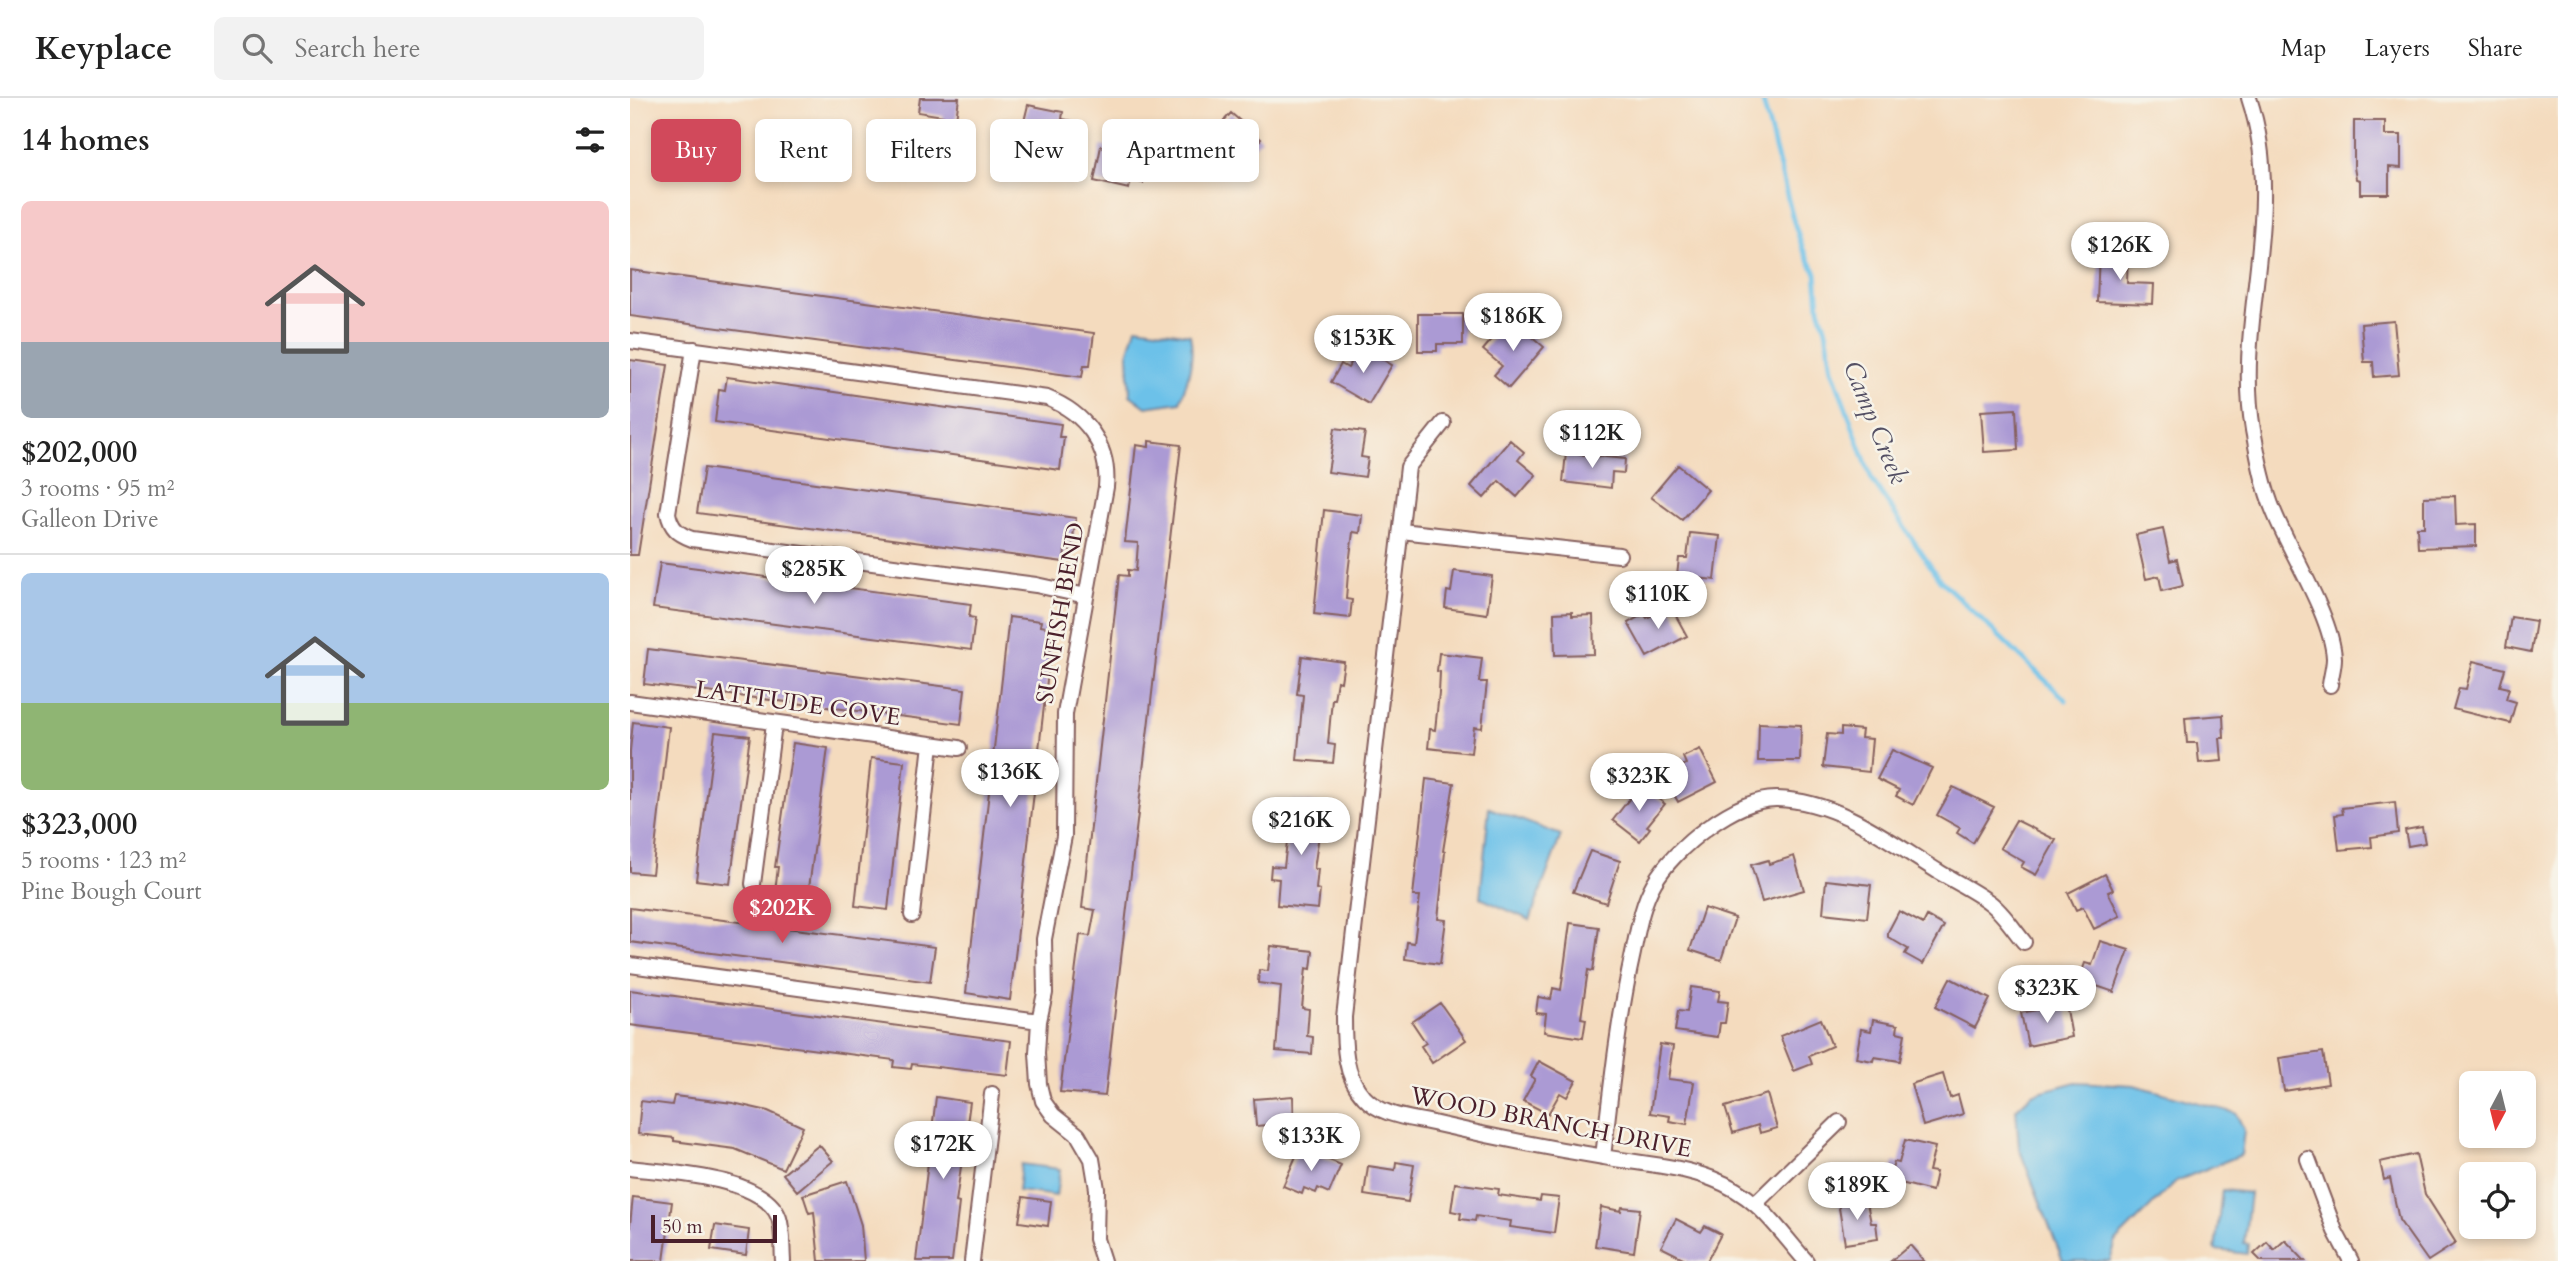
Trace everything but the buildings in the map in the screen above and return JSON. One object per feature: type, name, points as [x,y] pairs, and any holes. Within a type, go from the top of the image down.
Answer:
[{"type":"street","points":[[2249,98],[2262,157],[2265,202],[2249,353],[2252,427],[2273,511],[2330,633],[2334,659],[2330,684]]},
{"type":"street","name":"SUNFISH BEND","points":[[630,341],[1035,395],[1066,407],[1090,429],[1100,444],[1106,463],[1106,487],[1065,714],[1064,836],[1044,939],[1045,993],[1039,1021],[1038,1064],[1040,1093],[1048,1108],[1078,1135],[1090,1153],[1097,1189],[1096,1239],[1103,1261]]},
{"type":"street","points":[[694,349],[668,513],[675,530],[682,536],[1036,586],[1086,596]]},
{"type":"street","name":"WOOD BRANCH DRIVE","points":[[1443,423],[1408,467],[1344,1017],[1345,1051],[1352,1075],[1364,1097],[1384,1112],[1506,1140],[1691,1171],[1737,1190],[1756,1203],[1776,1222],[1807,1261]]},
{"type":"street","points":[[1401,531],[1619,555]]},
{"type":"street","name":"LATITUDE COVE","points":[[630,702],[959,748]]},
{"type":"street","points":[[753,884],[774,724]]},
{"type":"street","points":[[912,915],[930,744]]},
{"type":"street","points":[[1603,1157],[1619,1027],[1644,904],[1669,861],[1707,827],[1728,815],[1776,799],[1833,810],[1880,834],[1991,903],[2024,942]]},
{"type":"street","points":[[630,965],[1039,1021]]},
{"type":"street","points":[[972,1261],[992,1094]]},
{"type":"street","points":[[1756,1203],[1839,1122]]},
{"type":"street","points":[[2308,1159],[2335,1231],[2351,1261]]},
{"type":"street","points":[[630,1168],[734,1183],[762,1196],[779,1217],[783,1261]]},
{"type":"water","points":[[1136,327],[1190,335],[1191,361],[1180,402],[1146,407],[1130,395],[1128,354]]},
{"type":"water","points":[[1489,808],[1561,835],[1530,920],[1480,898]]},
{"type":"water","points":[[2076,1082],[2134,1085],[2236,1113],[2244,1130],[2241,1155],[2176,1181],[2116,1241],[2110,1261],[2063,1261],[2019,1148],[2016,1109],[2032,1094]]},
{"type":"water","points":[[1021,1164],[1060,1169],[1056,1196],[1018,1191]]},
{"type":"water","points":[[2222,1190],[2250,1193],[2244,1243],[2248,1244],[2247,1254],[2215,1250]]},
{"type":"waterway","name":"Camp Creek","points":[[1762,98],[1793,219],[1803,249],[1816,273],[1819,308],[1826,330],[1832,369],[1872,480],[1940,580],[2066,700]]}]
